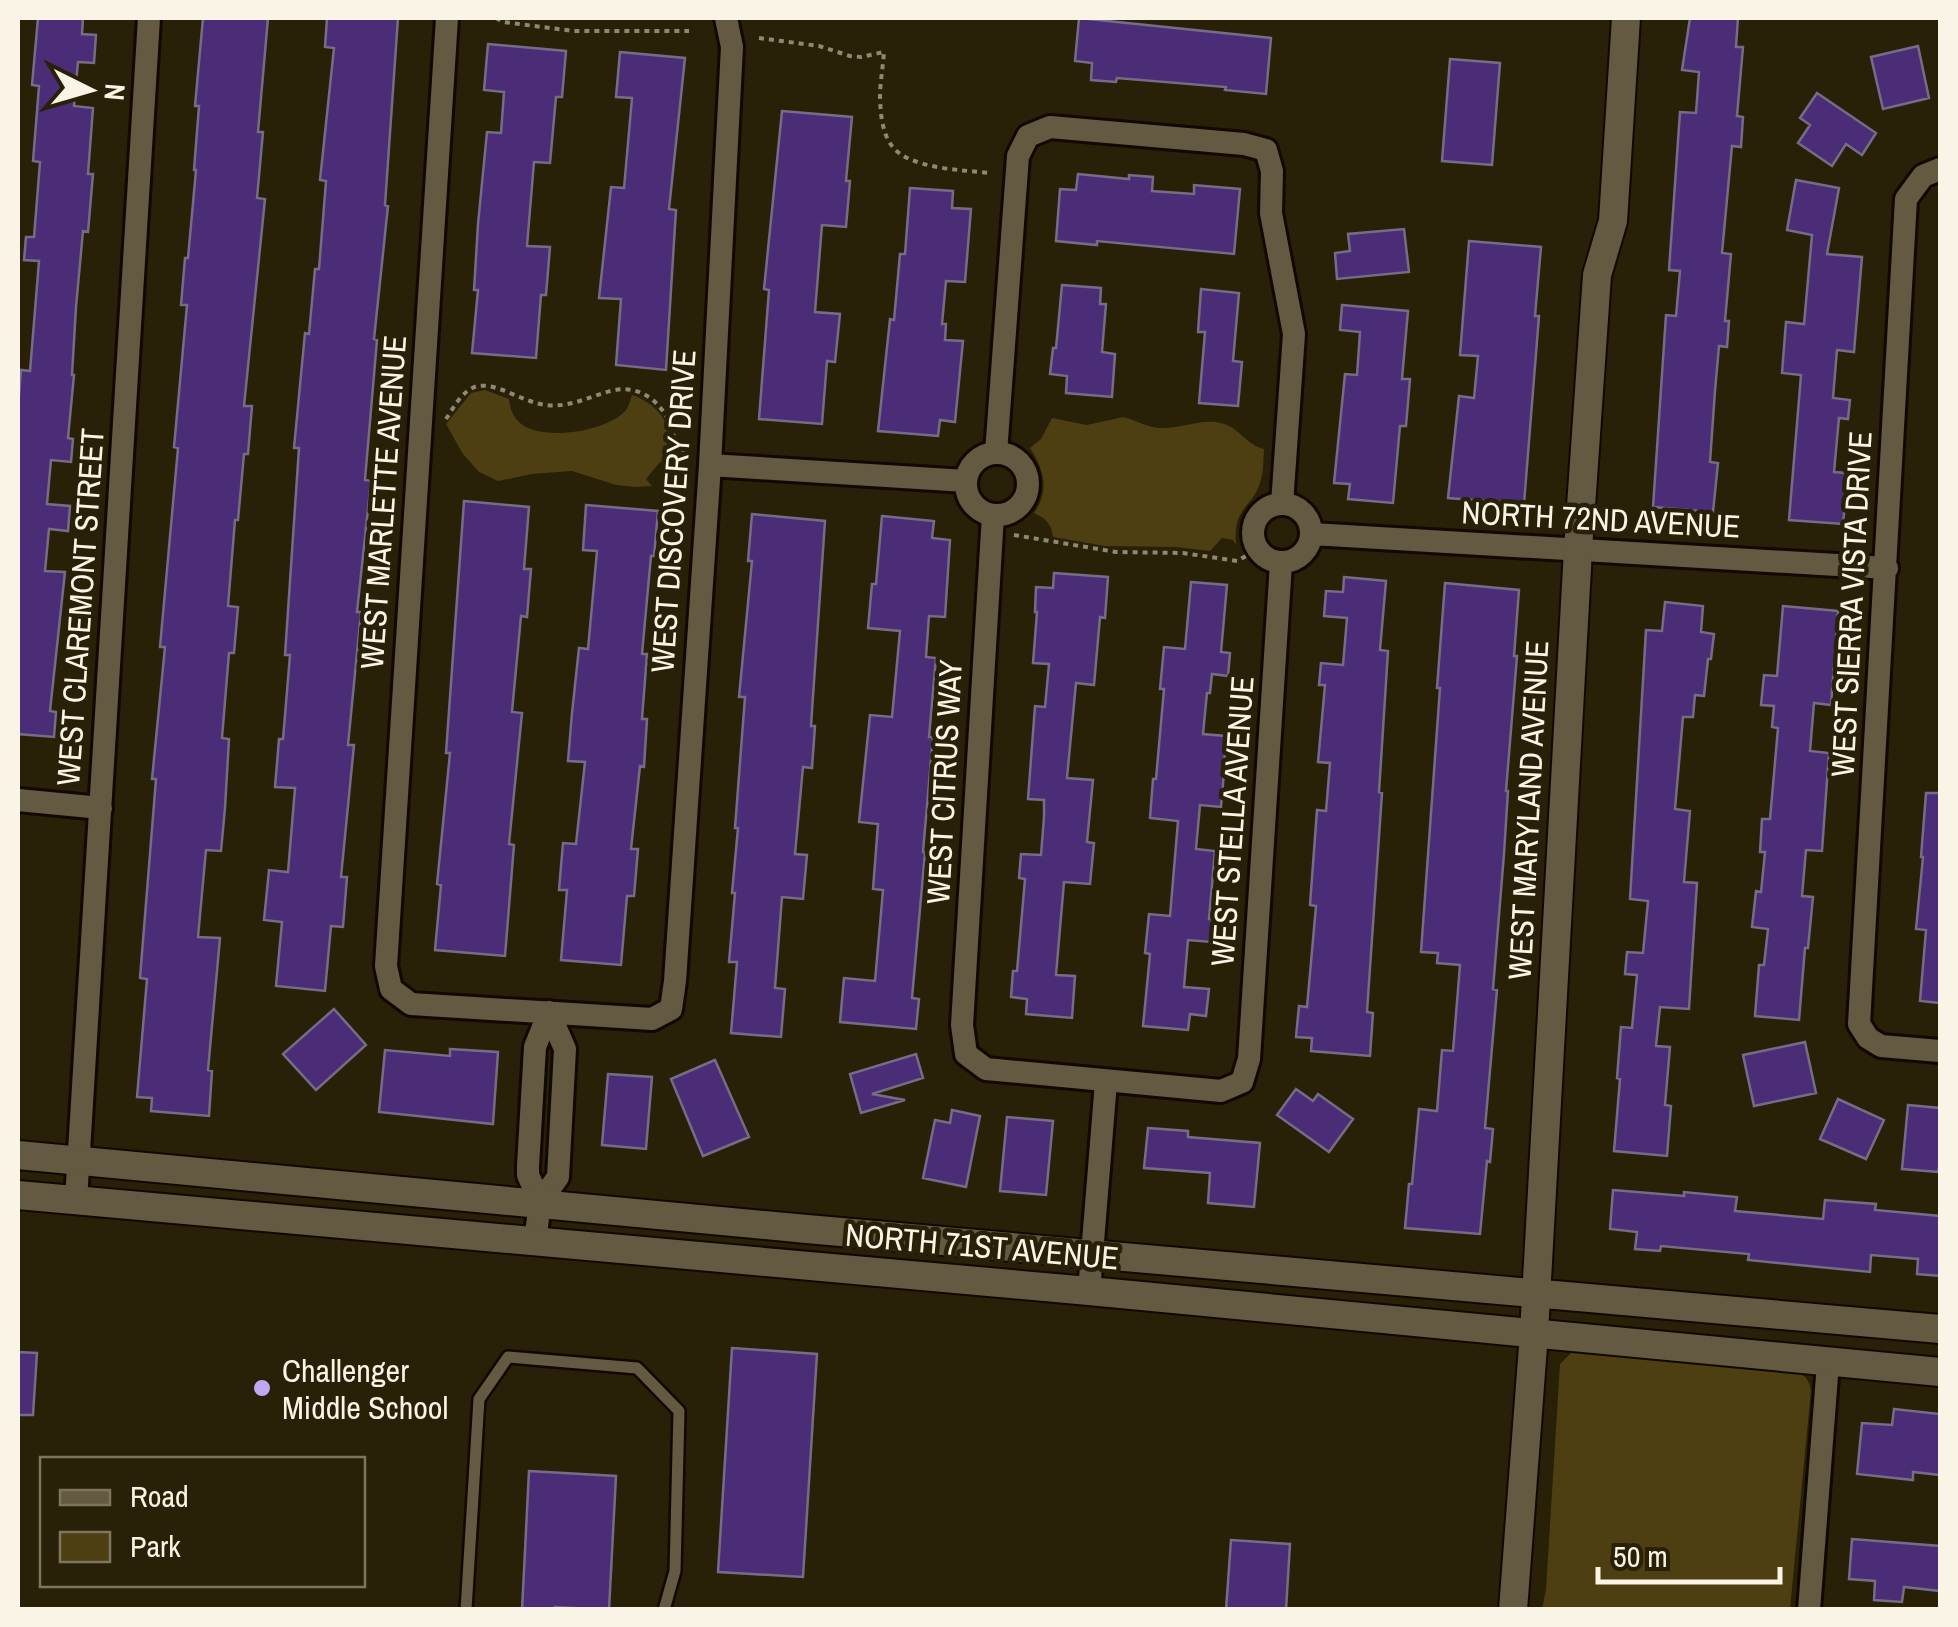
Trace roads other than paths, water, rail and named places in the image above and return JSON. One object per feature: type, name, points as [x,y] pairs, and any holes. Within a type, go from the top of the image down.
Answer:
[{"type":"street","name":"WEST CLAREMONT STREET","points":[[76,1200],[150,18]]},
{"type":"street","name":"WEST MARLETTE AVENUE","points":[[446,18],[386,966],[391,989],[411,1004],[550,1012]]},
{"type":"street","name":"WEST DISCOVERY DRIVE","points":[[550,1012],[652,1019],[670,1009],[675,981],[710,464],[732,46],[726,18]]},
{"type":"street","name":"WEST MARYLAND AVENUE","points":[[1514,1610],[1597,276],[1613,221],[1626,18]]},
{"type":"street","points":[[996,453],[1018,156],[1028,136],[1050,127],[1244,144],[1266,150],[1272,171],[1271,214],[1294,334],[1282,504]]},
{"type":"street","name":"WEST SIERRA VISTA DRIVE","points":[[1932,172],[1906,199],[1859,1024],[1868,1038],[1881,1046],[1940,1051]]},
{"type":"street","points":[[996,453],[1021,464],[1028,481],[1018,506],[992,515],[976,507],[967,492],[966,481],[979,459],[996,453]]},
{"type":"street","points":[[710,464],[966,481]]},
{"type":"street","points":[[1272,505],[1292,505],[1306,516],[1312,534],[1299,558],[1271,562],[1256,548],[1253,528],[1263,510],[1272,505]]},
{"type":"street","name":"WEST CITRUS WAY","points":[[992,515],[962,1025],[966,1054],[986,1069],[1106,1082]]},
{"type":"street","name":"NORTH 72ND AVENUE","points":[[1312,534],[1886,568]]},
{"type":"street","name":"WEST STELLA AVENUE","points":[[1106,1082],[1221,1091],[1242,1082],[1249,1059],[1281,563]]},
{"type":"street","points":[[18,800],[100,808]]},
{"type":"street","points":[[535,1242],[540,1202],[558,1177],[565,1049],[550,1012]]},
{"type":"street","points":[[1089,1291],[1106,1082]]},
{"type":"street","name":"NORTH 71ST AVENUE","points":[[18,1154],[807,1229],[1940,1329]]},
{"type":"street","name":"NORTH 71ST AVENUE","points":[[18,1195],[1940,1372]]},
{"type":"street","points":[[1809,1610],[1828,1363]]},
{"type":"lane","points":[[466,1610],[479,1399],[508,1357],[638,1368],[679,1411],[675,1571],[664,1610]]},
{"type":"place","name":"Challenger Middle School","points":[[262,1388]]}]
